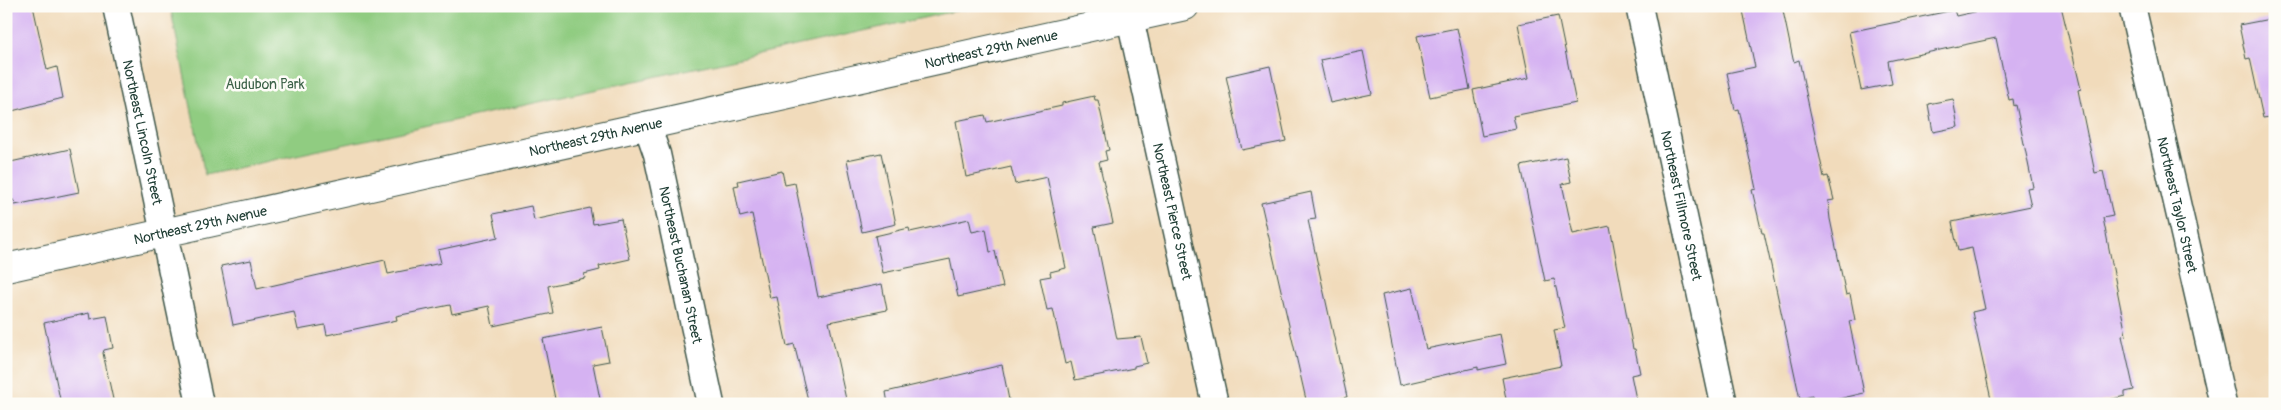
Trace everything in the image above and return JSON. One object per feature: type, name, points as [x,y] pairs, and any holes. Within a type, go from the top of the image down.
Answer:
[{"type":"street","name":"Northeast Lincoln Street","points":[[116,6],[200,404]]},
{"type":"street","name":"Northeast 29th Avenue","points":[[6,268],[1185,6]]},
{"type":"street","name":"Northeast Fillmore Street","points":[[1639,6],[1724,404]]},
{"type":"street","name":"Northeast Taylor Street","points":[[2132,6],[2224,404]]},
{"type":"street","name":"Northeast Pierce Street","points":[[1130,18],[1215,404]]},
{"type":"street","name":"Northeast Buchanan Street","points":[[647,125],[657,154],[711,404]]},
{"type":"green space","name":"Audubon Park","points":[[170,6],[978,6],[205,175]]},
{"type":"building","points":[[22,6],[33,6],[47,70],[57,67],[63,98],[12,111],[11,105],[6,105],[6,10]]},
{"type":"building","points":[[1742,6],[1782,6],[1793,59],[1794,62],[1799,60],[1824,177],[1828,176],[1834,200],[1828,201],[1830,219],[1846,295],[1850,294],[1855,320],[1849,321],[1864,393],[1817,404],[1814,404],[1812,396],[1800,399],[1764,233],[1762,233],[1752,190],[1756,189],[1739,109],[1735,110],[1727,73],[1755,67]]},
{"type":"building","points":[[2001,6],[2061,6],[2081,89],[2078,90],[2095,173],[2103,171],[2113,216],[2103,218],[2126,335],[2122,336],[2134,390],[2125,392],[2125,396],[2092,404],[1992,404],[1972,312],[1985,309],[1972,248],[1958,251],[1952,222],[2031,206],[2027,188],[2033,187],[2016,105],[2014,106],[2013,99],[2009,100],[1996,38],[1888,61],[1892,84],[1861,90],[1849,32],[1954,10],[1956,16]]},
{"type":"building","points":[[1558,16],[1576,103],[1513,116],[1516,129],[1482,136],[1473,90],[1529,78],[1518,24]]},
{"type":"building","points":[[2275,18],[2275,116],[2263,118],[2250,58],[2246,59],[2239,25]]},
{"type":"building","points":[[1457,28],[1470,89],[1430,97],[1417,36]]},
{"type":"building","points":[[1363,51],[1372,94],[1330,103],[1320,60]]},
{"type":"building","points":[[1270,66],[1286,141],[1242,150],[1226,76]]},
{"type":"building","points":[[1094,96],[1095,100],[1098,100],[1109,150],[1105,151],[1107,160],[1099,162],[1113,223],[1094,227],[1117,339],[1141,337],[1147,363],[1134,366],[1134,368],[1075,380],[1071,362],[1065,364],[1053,309],[1047,310],[1040,278],[1051,276],[1050,272],[1066,268],[1047,177],[1015,184],[1011,167],[966,177],[956,121],[985,115],[987,122],[1062,106],[1062,103]]},
{"type":"building","points":[[1953,99],[1958,127],[1933,132],[1928,104]]},
{"type":"building","points":[[70,149],[79,192],[15,205],[14,200],[6,201],[6,163]]},
{"type":"building","points":[[881,153],[896,224],[862,232],[847,160]]},
{"type":"building","points":[[1566,157],[1571,182],[1562,184],[1573,234],[1610,226],[1633,349],[1635,349],[1640,373],[1631,375],[1637,404],[1507,404],[1502,378],[1561,366],[1554,330],[1565,328],[1554,279],[1545,281],[1521,166]]},
{"type":"building","points":[[782,171],[785,185],[795,183],[818,297],[882,284],[887,310],[829,322],[847,404],[809,404],[794,344],[787,346],[777,297],[770,298],[752,214],[740,217],[734,186],[739,185],[738,181]]},
{"type":"building","points":[[1311,192],[1316,219],[1308,220],[1347,397],[1318,404],[1307,404],[1261,203]]},
{"type":"building","points":[[531,206],[534,220],[590,208],[593,224],[621,219],[630,259],[599,266],[600,270],[584,274],[585,278],[548,286],[553,313],[493,326],[489,306],[452,314],[450,305],[396,316],[397,320],[327,335],[325,325],[298,330],[294,312],[233,325],[221,266],[251,260],[257,289],[385,260],[388,274],[441,263],[438,250],[498,237],[493,214]]},
{"type":"building","points":[[969,219],[972,232],[986,229],[990,252],[995,251],[1003,287],[958,297],[950,259],[883,273],[875,236],[909,228],[910,232]]},
{"type":"building","points":[[1412,288],[1426,349],[1500,334],[1506,364],[1478,370],[1478,367],[1400,385],[1382,295]]},
{"type":"building","points":[[89,313],[90,319],[107,316],[113,348],[104,350],[103,353],[114,404],[61,404],[44,323]]},
{"type":"building","points":[[602,327],[609,361],[593,364],[601,404],[556,404],[543,339]]},
{"type":"building","points":[[1002,365],[1009,400],[994,404],[888,404],[886,392]]}]
